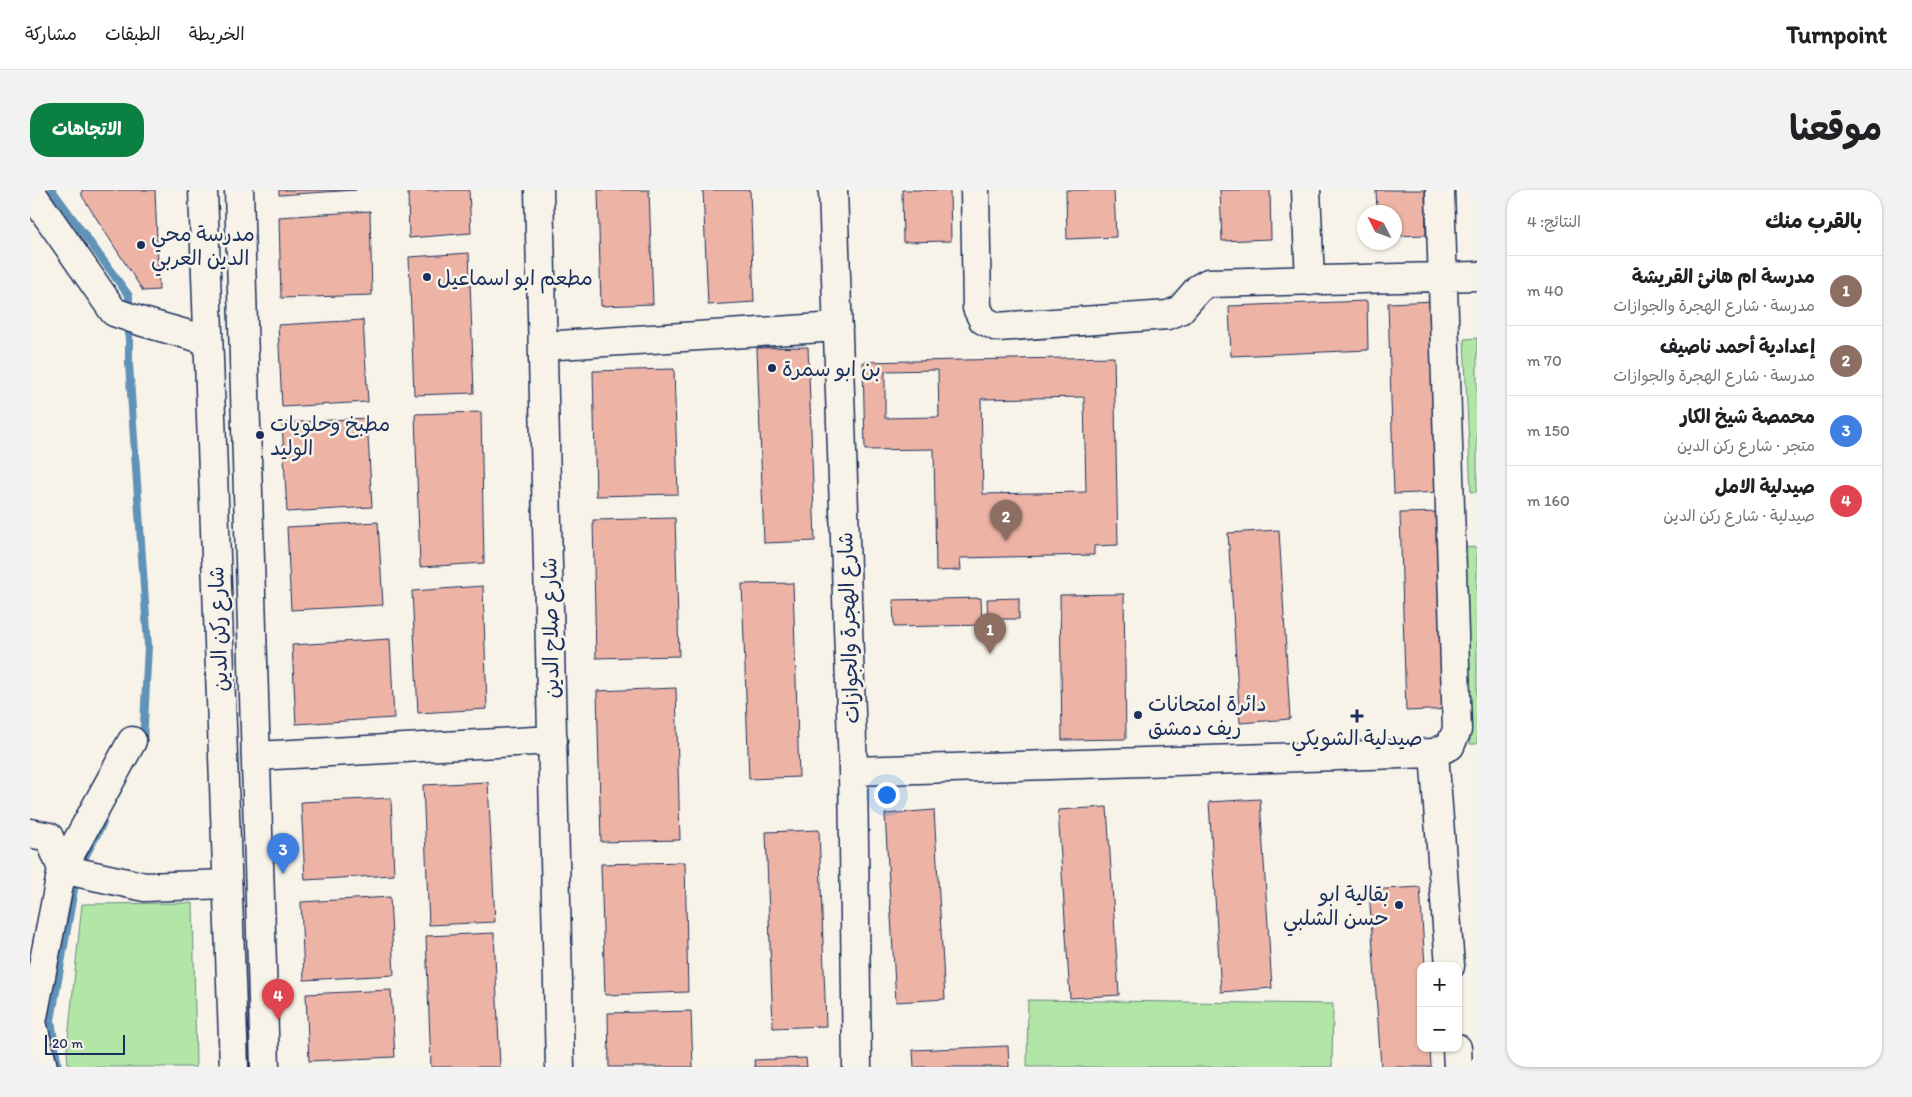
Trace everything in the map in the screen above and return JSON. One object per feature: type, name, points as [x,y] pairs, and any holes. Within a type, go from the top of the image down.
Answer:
[{"type":"street","points":[[30,190],[114,312],[208,340]]},
{"type":"street","name":"شارع ركن الدين","points":[[202,190],[234,1067]]},
{"type":"street","name":"شارع ركن الدين","points":[[239,190],[265,1067]]},
{"type":"street","name":"شارع صلاح الدين","points":[[539,190],[560,1067]]},
{"type":"street","name":"شارع الهجرة والجوازات","points":[[833,190],[853,771],[857,1067]]},
{"type":"street","points":[[975,190],[977,308],[984,320],[997,327],[1168,315],[1180,310],[1199,288],[1208,283],[1477,276]]},
{"type":"street","points":[[1306,190],[1310,281]]},
{"type":"street","points":[[853,771],[1434,753],[1450,746],[1457,730],[1440,190]]},
{"type":"street","points":[[543,346],[838,327]]},
{"type":"street","points":[[256,756],[553,740]]},
{"type":"street","points":[[43,1067],[32,1022],[62,869],[132,741]]},
{"type":"street","points":[[1434,753],[1450,962]]},
{"type":"street","points":[[30,833],[48,837],[62,869]]},
{"type":"street","points":[[62,869],[145,887],[227,884]]},
{"type":"street","points":[[1457,1052],[1458,1067]]},
{"type":"green space","points":[[1477,338],[1477,492],[1471,492],[1464,339]]},
{"type":"green space","points":[[1477,547],[1477,744],[1470,744],[1460,548]]},
{"type":"green space","points":[[193,903],[196,1067],[68,1067],[67,1049],[82,904]]},
{"type":"green space","points":[[1028,1000],[1333,1004],[1332,1067],[1027,1067]]},
{"type":"building","points":[[82,190],[155,190],[159,290],[143,291],[82,196]]},
{"type":"building","points":[[279,190],[356,190],[279,195]]},
{"type":"building","points":[[408,190],[469,190],[471,233],[409,238]]},
{"type":"building","points":[[598,190],[649,190],[653,304],[601,306]]},
{"type":"building","points":[[703,190],[750,190],[754,302],[708,305]]},
{"type":"building","points":[[902,190],[950,190],[951,241],[903,242]]},
{"type":"building","points":[[1066,190],[1114,190],[1116,237],[1067,239]]},
{"type":"building","points":[[1220,190],[1270,190],[1271,239],[1222,241]]},
{"type":"building","points":[[1376,190],[1425,190],[1426,235],[1402,236],[1402,205],[1377,205]]},
{"type":"building","points":[[370,211],[372,295],[281,298],[279,217]]},
{"type":"building","points":[[469,253],[474,393],[414,395],[409,257]]},
{"type":"building","points":[[1367,301],[1368,350],[1231,356],[1229,306]]},
{"type":"building","points":[[1436,301],[1442,492],[1394,494],[1388,303]]},
{"type":"building","points":[[363,320],[368,402],[282,407],[278,325]]},
{"type":"building","points":[[808,347],[815,541],[764,543],[757,348]]},
{"type":"building","points":[[1114,357],[1118,545],[1094,546],[1094,555],[960,558],[961,570],[936,571],[934,449],[865,450],[863,362]],"holes":[[[938,370],[939,417],[885,418],[885,371]],[[1084,397],[1086,492],[983,494],[981,399]]]},
{"type":"building","points":[[674,369],[678,494],[596,496],[593,371]]},
{"type":"building","points":[[481,412],[484,563],[420,567],[415,414]]},
{"type":"building","points":[[367,418],[372,507],[287,512],[282,423]]},
{"type":"building","points":[[1446,512],[1453,709],[1406,711],[1400,513]]},
{"type":"building","points":[[675,518],[679,656],[596,658],[593,520]]},
{"type":"building","points":[[378,522],[383,605],[291,610],[287,527]]},
{"type":"building","points":[[1279,530],[1290,719],[1240,723],[1228,533]]},
{"type":"building","points":[[793,583],[799,777],[749,779],[742,584]]},
{"type":"building","points":[[483,586],[487,709],[418,713],[412,591]]},
{"type":"building","points":[[1124,594],[1126,739],[1062,740],[1060,595]]},
{"type":"building","points":[[981,598],[982,625],[894,627],[893,600]]},
{"type":"building","points":[[1019,598],[1019,619],[988,619],[987,599]]},
{"type":"building","points":[[390,639],[394,718],[296,724],[292,645]]},
{"type":"building","points":[[676,688],[680,840],[601,842],[597,691]]},
{"type":"building","points":[[488,782],[495,922],[429,925],[423,785]]},
{"type":"building","points":[[391,798],[394,875],[305,880],[301,802]]},
{"type":"building","points":[[1260,799],[1272,988],[1221,992],[1209,802]]},
{"type":"building","points":[[1107,807],[1119,995],[1070,998],[1058,810]]},
{"type":"building","points":[[934,810],[945,999],[896,1002],[885,814]]},
{"type":"building","points":[[819,830],[826,1026],[773,1028],[766,832]]},
{"type":"building","points":[[685,862],[688,992],[605,995],[601,864]]},
{"type":"building","points":[[1420,887],[1425,962],[1417,962],[1417,1052],[1430,1052],[1431,1067],[1381,1067],[1369,890]]},
{"type":"building","points":[[390,897],[394,975],[304,980],[301,902]]},
{"type":"building","points":[[494,933],[500,1067],[431,1067],[426,936]]},
{"type":"building","points":[[391,990],[395,1057],[309,1061],[306,994]]},
{"type":"building","points":[[691,1011],[693,1067],[609,1067],[608,1013]]},
{"type":"building","points":[[1008,1046],[1009,1067],[914,1067],[913,1050]]},
{"type":"building","points":[[806,1058],[807,1067],[755,1067],[754,1060]]},
{"type":"waterway","points":[[52,190],[129,296],[129,312]]},
{"type":"waterway","points":[[129,323],[129,364],[148,646],[143,743]]},
{"type":"waterway","points":[[58,1067],[51,1020],[74,889],[84,859],[103,823]]},
{"type":"place","name":"مدرسة محي الدين العربي","points":[[141,245]]},
{"type":"place","name":"مطعم ابو اسماعيل","points":[[427,277]]},
{"type":"place","name":"بن ابو سمرة","points":[[772,368]]},
{"type":"place","name":"مطبخ وحلويات الوليد","points":[[260,435]]},
{"type":"place","name":"إعدادية أحمد ناصيف","points":[[1006,541]]},
{"type":"place","name":"مدرسة ام هانئ القريشة","points":[[990,654]]},
{"type":"place","name":"دائرة امتحانات ريف دمشق","points":[[1138,715]]},
{"type":"place","name":"صيدلية الشويكي","points":[[1357,716]]},
{"type":"place","name":"محمصة شيخ الكار","points":[[283,874]]},
{"type":"place","name":"بقالية ابو حسن الشلبي","points":[[1399,905]]},
{"type":"place","name":"صيدلية الامل","points":[[278,1020]]}]
